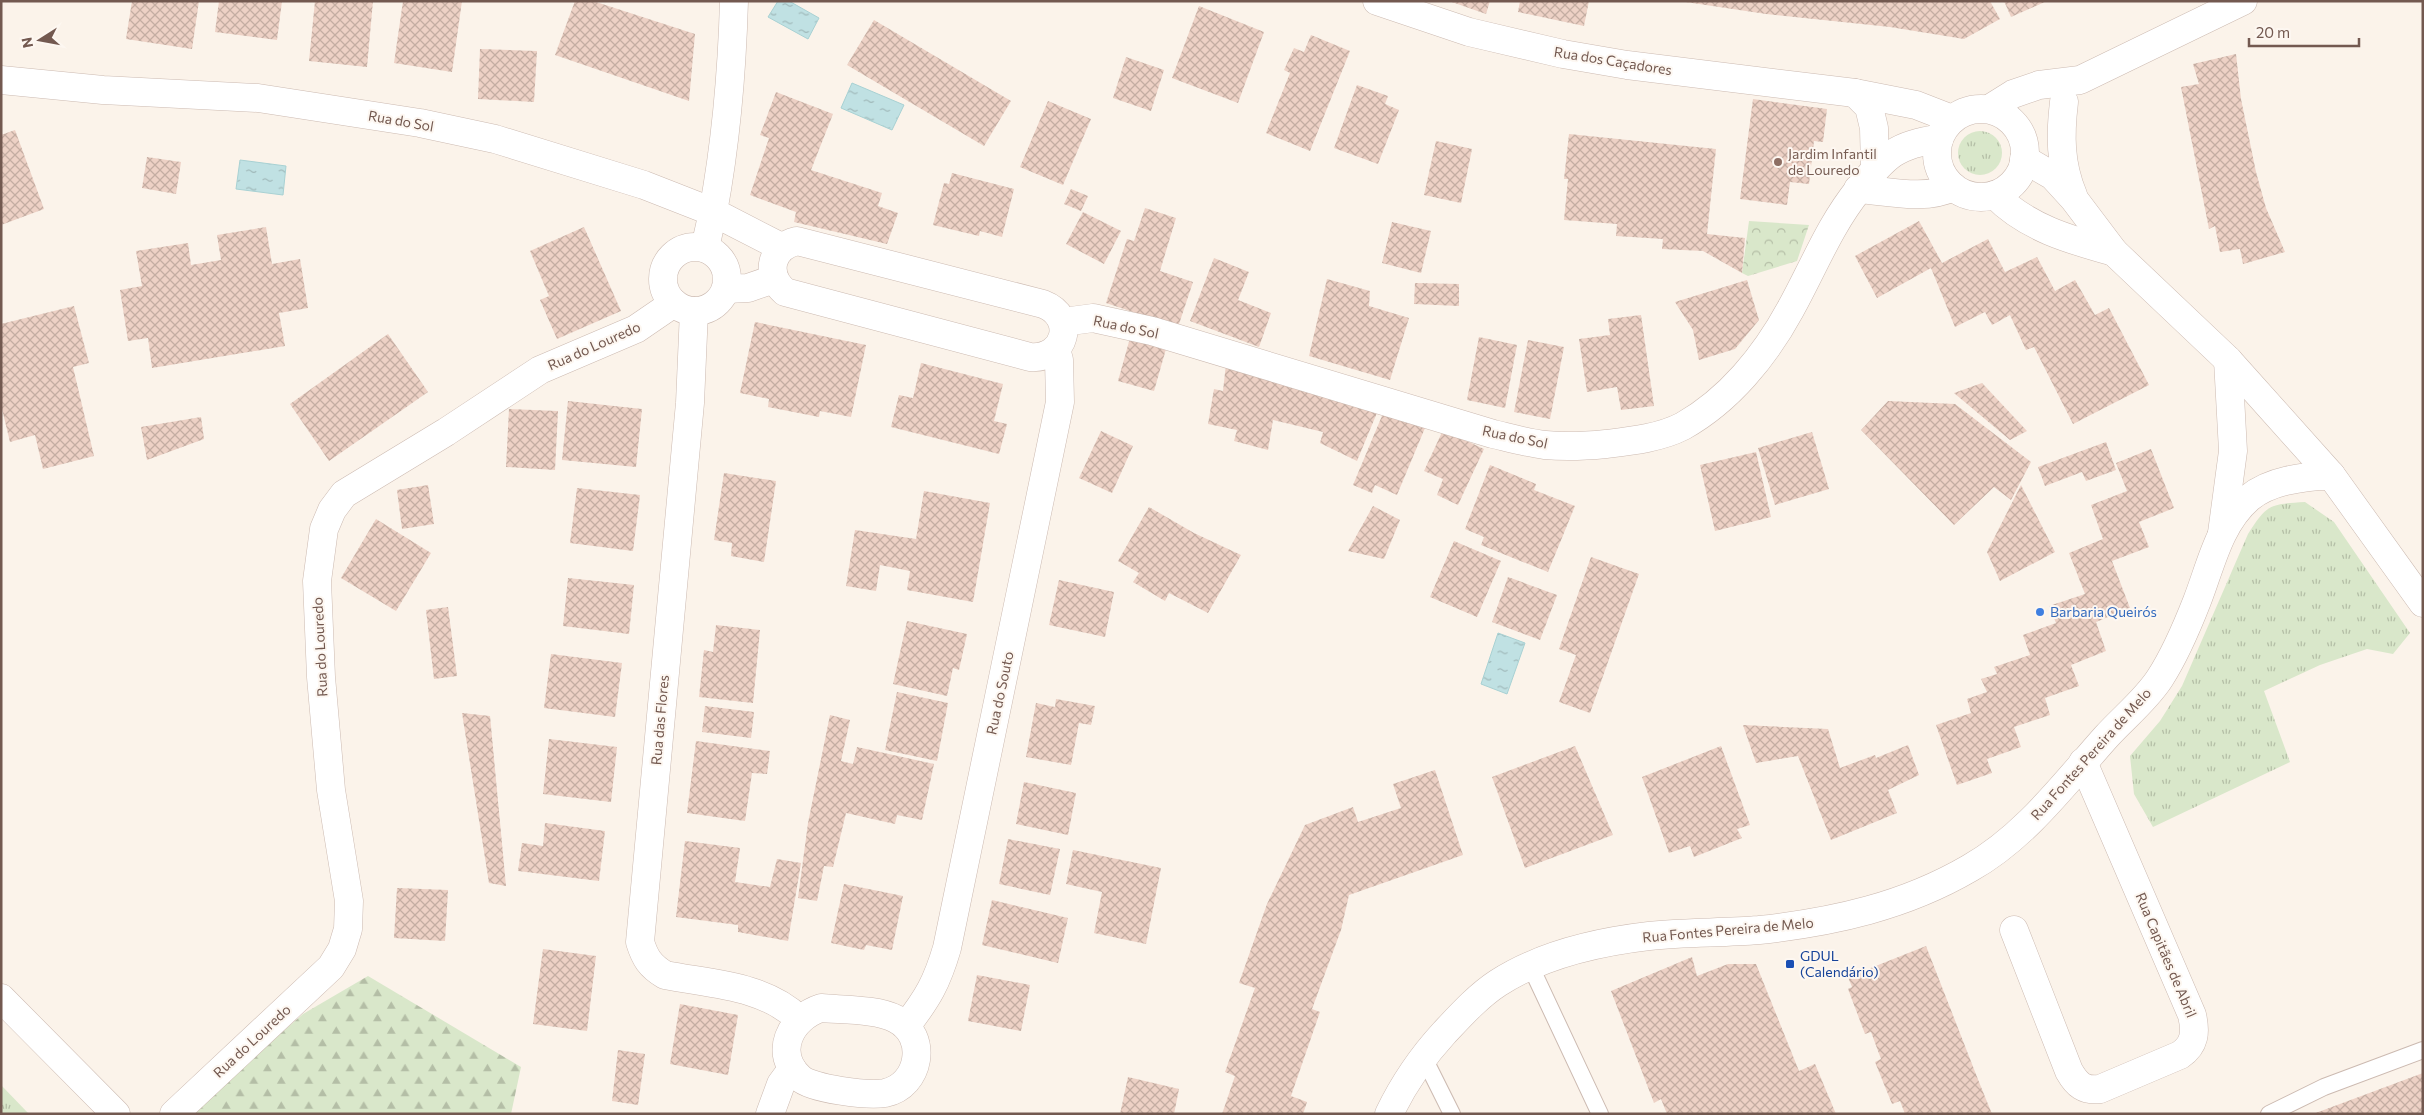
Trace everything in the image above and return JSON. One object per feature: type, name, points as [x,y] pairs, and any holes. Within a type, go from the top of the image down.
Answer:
[{"type":"street","points":[[684,307],[713,306],[726,290],[726,269],[714,252],[705,248],[725,149],[733,56],[734,1]]},
{"type":"street","name":"Rua dos Caçadores","points":[[1377,1],[1470,32],[1563,54],[1627,65],[1855,93],[1916,105],[1945,129]]},
{"type":"street","points":[[1989,109],[2013,94],[2039,85],[2080,80],[2244,1]]},
{"type":"street","name":"Rua do Sol","points":[[1,80],[103,90],[258,98],[420,124],[495,139],[644,185],[713,212],[781,247]]},
{"type":"street","points":[[2023,148],[2064,102],[2080,80]]},
{"type":"street","points":[[1855,93],[1869,107],[1874,128],[1867,179],[1919,194],[1943,192],[1953,187]]},
{"type":"street","points":[[2064,102],[2061,150],[2065,176],[2074,199]]},
{"type":"street","points":[[1945,129],[1937,152],[1939,165],[1944,177],[1953,187],[1966,194],[1981,197],[1995,195],[2015,180],[2023,148],[2019,130],[2006,116],[1989,109]]},
{"type":"street","name":"Rua do Sol","points":[[1062,322],[1093,318],[1152,331],[1493,434],[1546,445],[1590,446],[1639,440],[1682,426],[1714,404],[1739,381],[1764,351],[1790,310],[1834,224],[1867,179],[1891,153],[1945,129],[1963,112],[1989,109]]},
{"type":"street","points":[[2023,148],[2074,199],[2114,252],[2228,360],[2330,475],[2423,603]]},
{"type":"street","points":[[1995,195],[2025,219],[2050,231],[2114,252]]},
{"type":"street","points":[[797,241],[1033,301],[1052,307],[1062,322],[1064,332],[1056,349],[1040,358],[1030,357],[785,292],[774,279],[772,262],[781,247],[797,241]]},
{"type":"street","name":"Rua das Flores","points":[[705,248],[695,246],[684,248],[667,262],[663,272],[663,283],[684,307],[690,404],[640,942],[644,957],[653,968],[665,975],[761,994],[783,1006],[799,1019]]},
{"type":"street","points":[[726,290],[748,288],[774,279]]},
{"type":"street","name":"Rua do Louredo","points":[[174,1114],[331,967],[342,949],[348,929],[349,901],[331,790],[320,677],[317,581],[324,529],[332,510],[344,494],[446,432],[540,370],[684,307]]},
{"type":"street","name":"Rua do Souto","points":[[906,1026],[922,1006],[938,980],[947,948],[1060,402],[1059,360],[1056,349]]},
{"type":"street","name":"Rua Fontes Pereira de Melo","points":[[2222,533],[2233,451],[2228,360]]},
{"type":"street","name":"Rua Fontes Pereira de Melo","points":[[1389,1114],[1402,1086],[1423,1056],[1460,1016],[1496,984],[1530,965],[1562,953],[1602,943],[1651,936],[1725,933],[1812,923],[1860,913],[1910,899],[1972,868],[2019,832],[2159,679],[2196,604],[2222,533],[2234,514],[2250,497],[2274,484],[2302,477],[2330,475]]},
{"type":"street","name":"Rua Capitães de Abril","points":[[2014,930],[2070,1071],[2082,1087],[2090,1090],[2100,1089],[2189,1049],[2195,1029],[2192,1015],[2083,762]]},
{"type":"street","points":[[1,998],[116,1114]]},
{"type":"street","points":[[821,1008],[884,1014],[896,1018],[906,1026],[913,1036],[917,1049],[917,1061],[912,1074],[903,1085],[891,1092],[877,1095],[814,1086],[801,1079],[792,1069],[788,1056],[788,1042],[791,1030],[799,1019],[809,1012],[821,1008]]},
{"type":"street","points":[[770,1114],[781,1084],[792,1069]]},
{"type":"lane","points":[[1530,965],[1600,1114]]},
{"type":"lane","points":[[2269,1114],[2324,1087],[2423,1050]]},
{"type":"lane","points":[[1423,1056],[1452,1114]]},
{"type":"green space","points":[[1980,131],[1992,135],[1998,141],[2002,153],[1998,165],[1992,171],[1980,175],[1968,171],[1962,165],[1958,153],[1962,141],[1968,135]]},
{"type":"green space","points":[[1749,221],[1809,225],[1797,261],[1748,276],[1742,273]]},
{"type":"green space","points":[[2305,502],[2334,522],[2410,633],[2393,654],[2367,649],[2320,665],[2264,691],[2290,762],[2153,827],[2134,794],[2130,756],[2160,721],[2182,686],[2254,524],[2270,507]]},
{"type":"green space","points":[[368,976],[521,1067],[511,1114],[188,1114],[303,1014]]},
{"type":"green space","points":[[1,1085],[29,1114],[1,1114]]},
{"type":"water","points":[[778,1],[789,1],[819,18],[808,39],[768,17]]},
{"type":"water","points":[[852,83],[904,105],[892,130],[841,108]]},
{"type":"water","points":[[240,160],[286,166],[283,195],[236,189]]},
{"type":"water","points":[[1498,633],[1525,643],[1507,694],[1481,684]]},
{"type":"building","points":[[132,1],[199,1],[192,49],[126,39]]},
{"type":"building","points":[[219,1],[282,1],[277,40],[215,32]]},
{"type":"building","points":[[315,1],[373,1],[367,67],[309,61]]},
{"type":"building","points":[[403,1],[462,1],[452,72],[394,63]]},
{"type":"building","points":[[575,1],[593,1],[695,34],[689,101],[555,55]]},
{"type":"building","points":[[1449,1],[1490,1],[1486,14]]},
{"type":"building","points":[[1520,1],[1589,1],[1584,26],[1518,12]]},
{"type":"building","points":[[1679,1],[1990,1],[2000,19],[1964,39],[1890,27],[1766,14]]},
{"type":"building","points":[[2004,1],[2047,1],[2011,17]]},
{"type":"building","points":[[1199,6],[1264,32],[1238,103],[1172,78]]},
{"type":"building","points":[[874,20],[1011,101],[984,146],[847,65]]},
{"type":"building","points":[[1311,35],[1350,51],[1310,151],[1266,133],[1290,73],[1284,70],[1294,48],[1304,52]]},
{"type":"building","points":[[480,49],[537,51],[534,102],[478,99]]},
{"type":"building","points":[[2236,54],[2241,99],[2256,172],[2266,208],[2285,252],[2243,264],[2240,249],[2220,252],[2215,226],[2209,229],[2181,87],[2199,84],[2193,64]]},
{"type":"building","points":[[1126,57],[1164,70],[1151,111],[1113,98]]},
{"type":"building","points":[[1357,85],[1388,96],[1385,104],[1399,110],[1378,164],[1334,148]]},
{"type":"building","points":[[776,92],[833,114],[811,170],[882,193],[878,206],[898,213],[887,244],[794,222],[796,212],[750,195],[769,138],[760,135]]},
{"type":"building","name":"Jardim Infantil de Louredo","points":[[1753,99],[1827,109],[1823,142],[1814,141],[1809,184],[1790,182],[1787,205],[1740,199]]},
{"type":"building","points":[[1048,101],[1091,119],[1063,185],[1020,167]]},
{"type":"building","points":[[15,130],[44,209],[1,225],[1,135]]},
{"type":"building","points":[[1569,134],[1716,149],[1707,234],[1745,238],[1742,273],[1703,251],[1662,249],[1663,239],[1616,236],[1617,224],[1564,220],[1568,179],[1564,179]]},
{"type":"building","points":[[1436,141],[1472,149],[1461,203],[1424,195]]},
{"type":"building","points":[[147,157],[181,162],[176,194],[142,188]]},
{"type":"building","points":[[952,173],[1014,189],[1002,237],[980,231],[979,236],[933,225],[944,183],[949,184]]},
{"type":"building","points":[[1071,189],[1088,196],[1081,211],[1064,204]]},
{"type":"building","points":[[1145,208],[1176,218],[1160,271],[1193,282],[1178,327],[1106,303],[1127,239],[1134,241]]},
{"type":"building","points":[[1083,212],[1121,231],[1104,264],[1066,244]]},
{"type":"building","points":[[1919,221],[1942,263],[1988,239],[2005,272],[2037,257],[2055,291],[2075,280],[2095,315],[2109,308],[2149,385],[2073,424],[2034,347],[2026,350],[2010,315],[1992,325],[1985,312],[1955,327],[1931,268],[1877,298],[1855,256]]},
{"type":"building","points":[[1392,222],[1431,231],[1421,273],[1382,263]]},
{"type":"building","points":[[266,227],[272,264],[300,259],[308,308],[279,313],[285,346],[152,368],[148,338],[128,341],[120,290],[142,286],[136,251],[188,243],[191,265],[221,260],[217,235]]},
{"type":"building","points":[[584,227],[621,311],[557,339],[540,300],[549,296],[530,251]]},
{"type":"building","points":[[1214,258],[1249,272],[1238,300],[1271,313],[1259,347],[1190,321]]},
{"type":"building","points":[[1327,279],[1370,291],[1369,306],[1409,318],[1390,380],[1309,356]]},
{"type":"building","points":[[1747,280],[1759,320],[1735,349],[1699,360],[1693,330],[1675,302]]},
{"type":"building","points":[[1415,283],[1459,284],[1459,306],[1414,304]]},
{"type":"building","points":[[74,306],[89,363],[73,367],[94,456],[43,469],[35,435],[10,442],[1,405],[1,324]]},
{"type":"building","points":[[1641,315],[1654,406],[1621,410],[1617,387],[1587,392],[1579,339],[1610,335],[1608,319]]},
{"type":"building","points":[[755,322],[866,345],[851,417],[820,411],[819,417],[768,407],[769,399],[740,393]]},
{"type":"building","points":[[388,334],[428,392],[329,461],[290,404]]},
{"type":"building","points":[[1479,337],[1517,345],[1505,408],[1467,400]]},
{"type":"building","points":[[1130,338],[1166,349],[1154,391],[1118,381]]},
{"type":"building","points":[[1528,340],[1564,347],[1550,419],[1514,412]]},
{"type":"building","points":[[921,363],[1003,384],[994,421],[1007,424],[999,454],[891,427],[899,395],[913,398]]},
{"type":"building","points":[[1226,364],[1379,408],[1357,461],[1320,443],[1323,432],[1273,420],[1268,450],[1234,441],[1237,430],[1208,424],[1214,389],[1223,391]]},
{"type":"building","points":[[1982,383],[2027,431],[2010,440],[1954,393]]},
{"type":"building","points":[[568,401],[642,409],[636,467],[562,460]]},
{"type":"building","points":[[1888,401],[1955,404],[2031,462],[2011,500],[1994,487],[1954,525],[1861,430]]},
{"type":"building","points":[[509,409],[558,411],[555,470],[506,467]]},
{"type":"building","points":[[1384,411],[1425,428],[1397,495],[1375,485],[1372,493],[1353,485]]},
{"type":"building","points":[[201,417],[204,439],[147,460],[141,427]]},
{"type":"building","points":[[1443,430],[1484,449],[1458,505],[1437,495],[1443,479],[1424,471]]},
{"type":"building","points":[[1101,431],[1133,446],[1112,493],[1079,478]]},
{"type":"building","points":[[1812,432],[1829,489],[1775,505],[1758,448]]},
{"type":"building","points":[[2106,442],[2116,470],[2086,481],[2082,472],[2045,486],[2038,467]]},
{"type":"building","points":[[2151,449],[2174,508],[2139,522],[2149,547],[2112,561],[2130,608],[2096,622],[2106,651],[2071,665],[2079,686],[2045,698],[2050,715],[2014,727],[2021,747],[1987,759],[1992,773],[1957,785],[1936,725],[1971,713],[1967,699],[1987,692],[1981,679],[1997,674],[1994,667],[2030,655],[2023,635],[2056,623],[2049,606],[2085,594],[2069,553],[2103,539],[2091,505],[2127,491],[2116,463]]},
{"type":"building","points":[[1756,452],[1771,517],[1715,531],[1700,465]]},
{"type":"building","points":[[1490,465],[1536,484],[1534,490],[1575,506],[1548,572],[1481,545],[1484,537],[1465,529]]},
{"type":"building","points":[[724,473],[776,481],[764,562],[731,556],[732,543],[714,540]]},
{"type":"building","points":[[428,485],[434,524],[402,529],[397,490]]},
{"type":"building","points":[[2021,485],[2055,552],[2000,581],[1987,552]]},
{"type":"building","points":[[577,488],[640,495],[633,551],[570,543]]},
{"type":"building","points":[[924,491],[990,503],[973,602],[907,590],[910,571],[880,565],[876,591],[846,586],[855,530],[916,539]]},
{"type":"building","points":[[1373,506],[1400,520],[1384,559],[1348,551]]},
{"type":"building","points":[[1149,507],[1194,533],[1241,555],[1208,613],[1169,593],[1165,601],[1133,582],[1139,573],[1118,561]]},
{"type":"building","points":[[376,519],[431,553],[396,611],[341,578]]},
{"type":"building","points":[[1454,541],[1501,561],[1477,617],[1430,597]]},
{"type":"building","points":[[1591,557],[1639,574],[1590,713],[1559,702],[1576,655],[1559,649]]},
{"type":"building","points":[[1508,577],[1557,595],[1540,640],[1492,622]]},
{"type":"building","points":[[568,578],[634,585],[629,634],[563,626]]},
{"type":"building","points":[[1059,580],[1114,592],[1105,637],[1049,625]]},
{"type":"building","points":[[448,607],[457,676],[434,679],[426,610]]},
{"type":"building","points":[[907,621],[967,634],[959,670],[953,668],[947,696],[893,684]]},
{"type":"building","points":[[716,625],[760,630],[753,703],[699,697],[704,650],[713,652]]},
{"type":"building","points":[[551,654],[622,663],[615,717],[544,708]]},
{"type":"building","points":[[897,692],[948,703],[937,761],[885,750]]},
{"type":"building","points":[[1056,699],[1095,706],[1091,725],[1079,723],[1071,765],[1026,757],[1036,703],[1055,707]]},
{"type":"building","points":[[705,706],[754,712],[751,738],[702,732]]},
{"type":"building","points":[[462,713],[490,716],[506,886],[489,883]]},
{"type":"building","points":[[830,715],[850,720],[841,761],[853,764],[857,747],[934,764],[922,820],[897,815],[895,824],[846,813],[833,867],[824,866],[817,901],[798,898],[808,823]]},
{"type":"building","points":[[1743,725],[1828,729],[1840,768],[1875,755],[1876,758],[1908,745],[1919,775],[1888,790],[1897,813],[1831,840],[1798,756],[1756,763]]},
{"type":"building","points":[[549,739],[617,747],[611,802],[543,794]]},
{"type":"building","points":[[696,741],[770,751],[767,774],[752,773],[745,821],[687,813]]},
{"type":"building","points":[[1575,746],[1613,835],[1525,868],[1492,777]]},
{"type":"building","points":[[1721,746],[1750,825],[1737,829],[1742,838],[1694,857],[1690,846],[1669,853],[1642,777]]},
{"type":"building","points":[[1435,770],[1463,855],[1349,895],[1341,930],[1312,1009],[1320,1012],[1291,1096],[1307,1102],[1303,1114],[1222,1114],[1235,1076],[1225,1072],[1255,988],[1239,983],[1267,904],[1305,825],[1353,807],[1358,822],[1401,808],[1393,784]]},
{"type":"building","points":[[1024,782],[1076,793],[1068,835],[1016,824]]},
{"type":"building","points":[[545,823],[605,831],[599,881],[518,871],[522,843],[543,846]]},
{"type":"building","points":[[1008,839],[1060,849],[1050,895],[999,884]]},
{"type":"building","points":[[685,841],[740,848],[735,882],[770,887],[777,859],[801,863],[788,941],[738,932],[738,925],[676,917]]},
{"type":"building","points":[[1073,850],[1161,868],[1146,944],[1094,933],[1102,892],[1066,884]]},
{"type":"building","points":[[844,884],[903,896],[892,950],[866,945],[864,950],[831,943]]},
{"type":"building","points":[[397,888],[448,890],[445,941],[394,938]]},
{"type":"building","points":[[992,900],[1068,918],[1058,963],[982,945]]},
{"type":"building","points":[[1926,946],[1992,1114],[1905,1114],[1900,1101],[1892,1104],[1875,1062],[1881,1059],[1871,1032],[1865,1034],[1848,989],[1852,987],[1848,977]]},
{"type":"building","points":[[543,949],[596,956],[587,1031],[533,1024]]},
{"type":"building","points":[[1692,957],[1697,976],[1728,964],[1756,964],[1799,1071],[1815,1064],[1836,1114],[1667,1114],[1661,1099],[1654,1103],[1611,991]]},
{"type":"building","points":[[977,975],[1030,985],[1021,1031],[968,1021]]},
{"type":"building","points":[[680,1004],[738,1015],[728,1075],[670,1064]]},
{"type":"building","points":[[618,1050],[645,1054],[638,1105],[612,1101]]},
{"type":"building","points":[[2423,1073],[2423,1114],[2313,1114]]},
{"type":"building","points":[[1128,1077],[1179,1089],[1174,1114],[1120,1114]]},
{"type":"place","name":"Jardim Infantil de Louredo","points":[[1778,162]]},
{"type":"place","name":"Barbaria Queirós","points":[[2040,612]]},
{"type":"place","name":"GDUL (Calendário)","points":[[1790,964]]}]
